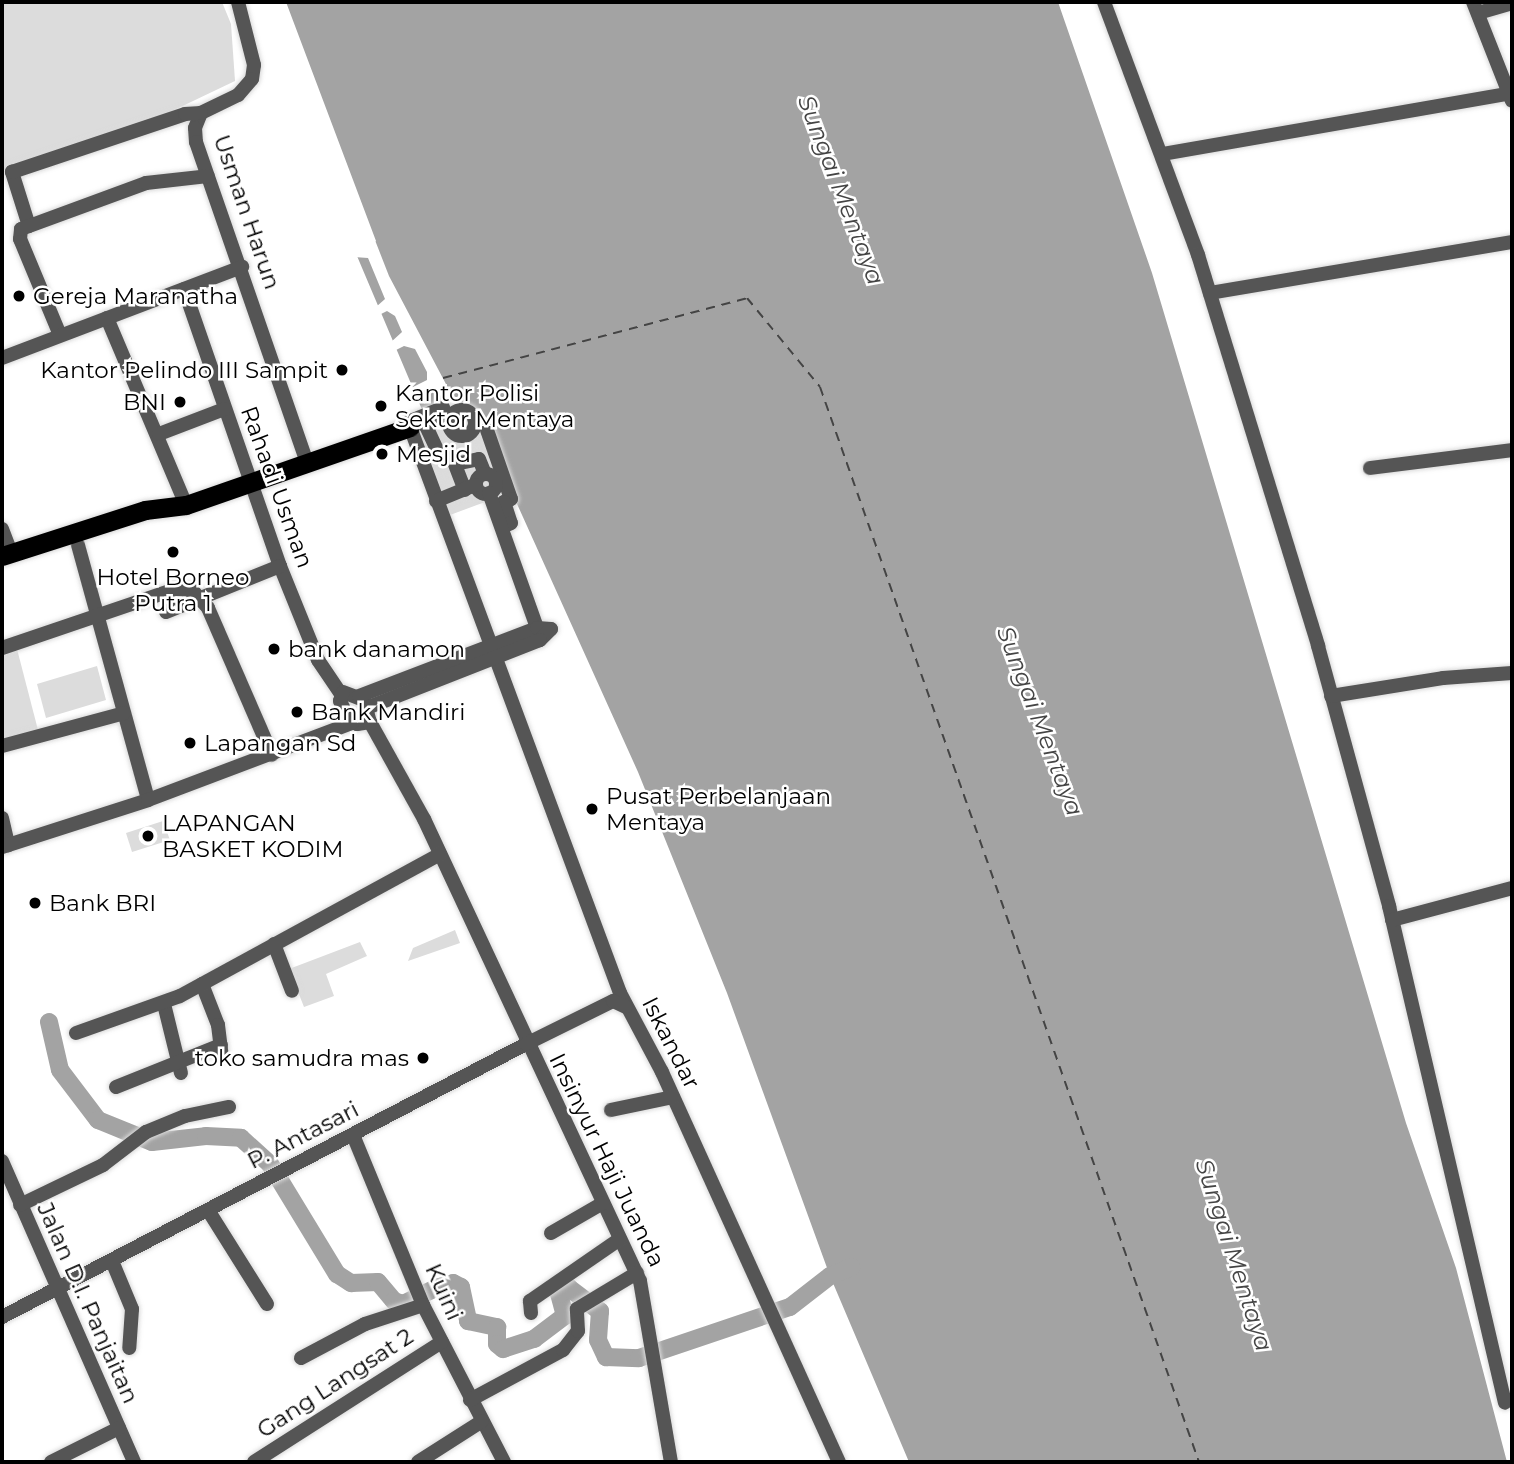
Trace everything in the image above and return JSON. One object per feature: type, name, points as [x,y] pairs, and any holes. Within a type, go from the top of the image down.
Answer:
[{"type":"highway","points":[[5,559],[145,510],[182,506],[409,424]]},
{"type":"highway","points":[[5,559],[78,545],[166,517],[182,506]]},
{"type":"street","name":"Usman Harun","points":[[238,2],[254,65],[252,79],[238,95],[201,114],[195,135],[307,462]]},
{"type":"street","points":[[1104,2],[1163,154],[1210,293],[1331,696],[1392,920],[1504,1403]]},
{"type":"street","points":[[1163,154],[1512,95],[1476,7],[1512,2]]},
{"type":"street","points":[[29,226],[12,172],[185,114],[201,114]]},
{"type":"street","points":[[60,335],[19,234],[29,226],[146,183],[208,176]]},
{"type":"street","points":[[1210,293],[1512,242]]},
{"type":"street","points":[[2,358],[242,267]]},
{"type":"street","name":"Rahadi Usman","points":[[184,289],[280,566],[318,660],[340,694],[352,723]]},
{"type":"street","points":[[107,318],[159,434],[182,506]]},
{"type":"street","points":[[409,424],[443,408]]},
{"type":"street","points":[[159,434],[224,409]]},
{"type":"street","points":[[435,422],[426,426],[432,444],[449,460],[470,488],[489,493]]},
{"type":"street","name":"Iskandar","points":[[409,424],[620,1004],[673,1097],[839,1462]]},
{"type":"street","points":[[487,430],[511,499],[503,502],[511,523],[502,527]]},
{"type":"street","points":[[449,460],[455,434]]},
{"type":"street","points":[[1370,468],[1512,450]]},
{"type":"street","points":[[449,460],[479,459],[485,474],[496,481],[489,493]]},
{"type":"street","points":[[436,501],[470,488],[485,474]]},
{"type":"street","points":[[2,818],[5,846],[148,800],[352,723],[490,649],[537,628],[489,493]]},
{"type":"street","points":[[2,529],[5,559]]},
{"type":"street","points":[[78,545],[148,800]]},
{"type":"street","points":[[166,612],[280,566]]},
{"type":"street","points":[[2,648],[176,589],[192,590],[201,596],[272,755]]},
{"type":"street","points":[[340,694],[359,695],[490,649]]},
{"type":"street","points":[[1331,696],[1443,678],[1512,673]]},
{"type":"street","points":[[359,695],[440,854],[526,1044]]},
{"type":"street","points":[[2,746],[124,713]]},
{"type":"street","points":[[76,1033],[164,1004],[440,854]]},
{"type":"street","points":[[1392,920],[1512,888]]},
{"type":"street","points":[[274,944],[292,991]]},
{"type":"street","points":[[116,1087],[221,1050],[202,984]]},
{"type":"street","points":[[164,1004],[179,1067]]},
{"type":"street","name":"P. Antasari","points":[[2,1317],[526,1044],[620,1004]]},
{"type":"street","name":"Insinyur Haji Juanda","points":[[526,1044],[636,1273],[651,1342],[671,1462]]},
{"type":"street","points":[[611,1110],[673,1097]]},
{"type":"street","points":[[20,1205],[103,1165],[139,1139],[185,1116],[229,1107]]},
{"type":"street","name":"Kuini","points":[[353,1135],[421,1300],[504,1462]]},
{"type":"street","name":"Jalan D.I. Panjaitan","points":[[2,1161],[56,1290],[134,1462]]},
{"type":"street","points":[[551,1233],[603,1203]]},
{"type":"street","points":[[208,1210],[267,1304]]},
{"type":"street","points":[[531,1313],[530,1301],[620,1239]]},
{"type":"street","points":[[112,1261],[132,1309],[129,1348]]},
{"type":"street","points":[[470,1400],[567,1347],[578,1330],[575,1312],[588,1301],[636,1273]]},
{"type":"street","points":[[301,1358],[365,1324],[421,1300]]},
{"type":"street","name":"Gang Langsat 2","points":[[260,1461],[442,1342]]},
{"type":"street","points":[[418,1462],[482,1421]]},
{"type":"street","points":[[51,1462],[119,1428]]},
{"type":"shaded area","points":[[2,2],[222,2],[231,24],[235,81],[170,112],[2,171]]},
{"type":"shaded area","points":[[457,406],[477,413],[514,499],[485,502],[450,515],[416,422]]},
{"type":"shaded area","points":[[17,649],[38,730],[2,739],[2,653]]},
{"type":"shaded area","points":[[97,666],[106,700],[46,718],[37,684]]},
{"type":"shaded area","name":"LAPANGAN BASKET KODIM","points":[[163,821],[170,840],[132,852],[126,833]]},
{"type":"shaded area","points":[[455,930],[460,943],[408,961],[413,948]]},
{"type":"shaded area","points":[[360,942],[367,956],[326,974],[334,996],[304,1007],[289,969]]},
{"type":"water","name":"Sungai Mentaya","points":[[286,2],[1058,2],[1152,273],[1406,1123],[1456,1268],[1507,1462],[909,1462],[830,1276],[727,993],[638,772],[476,413],[465,406],[423,412],[357,256],[376,241]]},
{"type":"pier","points":[[282,2],[389,276],[457,405],[448,410],[438,391],[430,388],[412,396],[409,389],[427,380],[427,372],[415,349],[404,346],[394,351],[390,343],[402,332],[395,316],[387,311],[379,315],[376,307],[385,299],[368,258],[354,257],[372,240]]},
{"type":"waterway","points":[[49,1022],[60,1070],[98,1120],[152,1142],[206,1136],[241,1138],[270,1164],[337,1274],[351,1283],[378,1282],[394,1301],[403,1304],[453,1283],[461,1287],[468,1321],[497,1327],[497,1344],[503,1349],[534,1339],[565,1316],[559,1294],[569,1288],[600,1311],[598,1340],[606,1357],[639,1358],[790,1307],[830,1276],[851,1267]]},
{"type":"ferry route","points":[[443,378],[747,298],[820,387],[1199,1462]]},
{"type":"place","name":"Gereja Maranatha","points":[[19,296]]},
{"type":"place","name":"Kantor Pelindo III Sampit","points":[[342,370]]},
{"type":"place","name":"BNI","points":[[180,402]]},
{"type":"place","name":"Kantor Polisi Sektor Mentaya","points":[[381,406]]},
{"type":"place","name":"Mesjid","points":[[382,454]]},
{"type":"place","name":"Hotel Borneo Putra 1","points":[[173,552]]},
{"type":"place","name":"bank danamon","points":[[274,649]]},
{"type":"place","name":"Bank Mandiri","points":[[297,712]]},
{"type":"place","name":"Lapangan Sd","points":[[190,743]]},
{"type":"place","name":"Pusat Perbelanjaan Mentaya","points":[[592,809]]},
{"type":"place","name":"LAPANGAN BASKET KODIM","points":[[148,836]]},
{"type":"place","name":"Bank BRI","points":[[35,903]]},
{"type":"place","name":"toko samudra mas","points":[[423,1058]]}]
